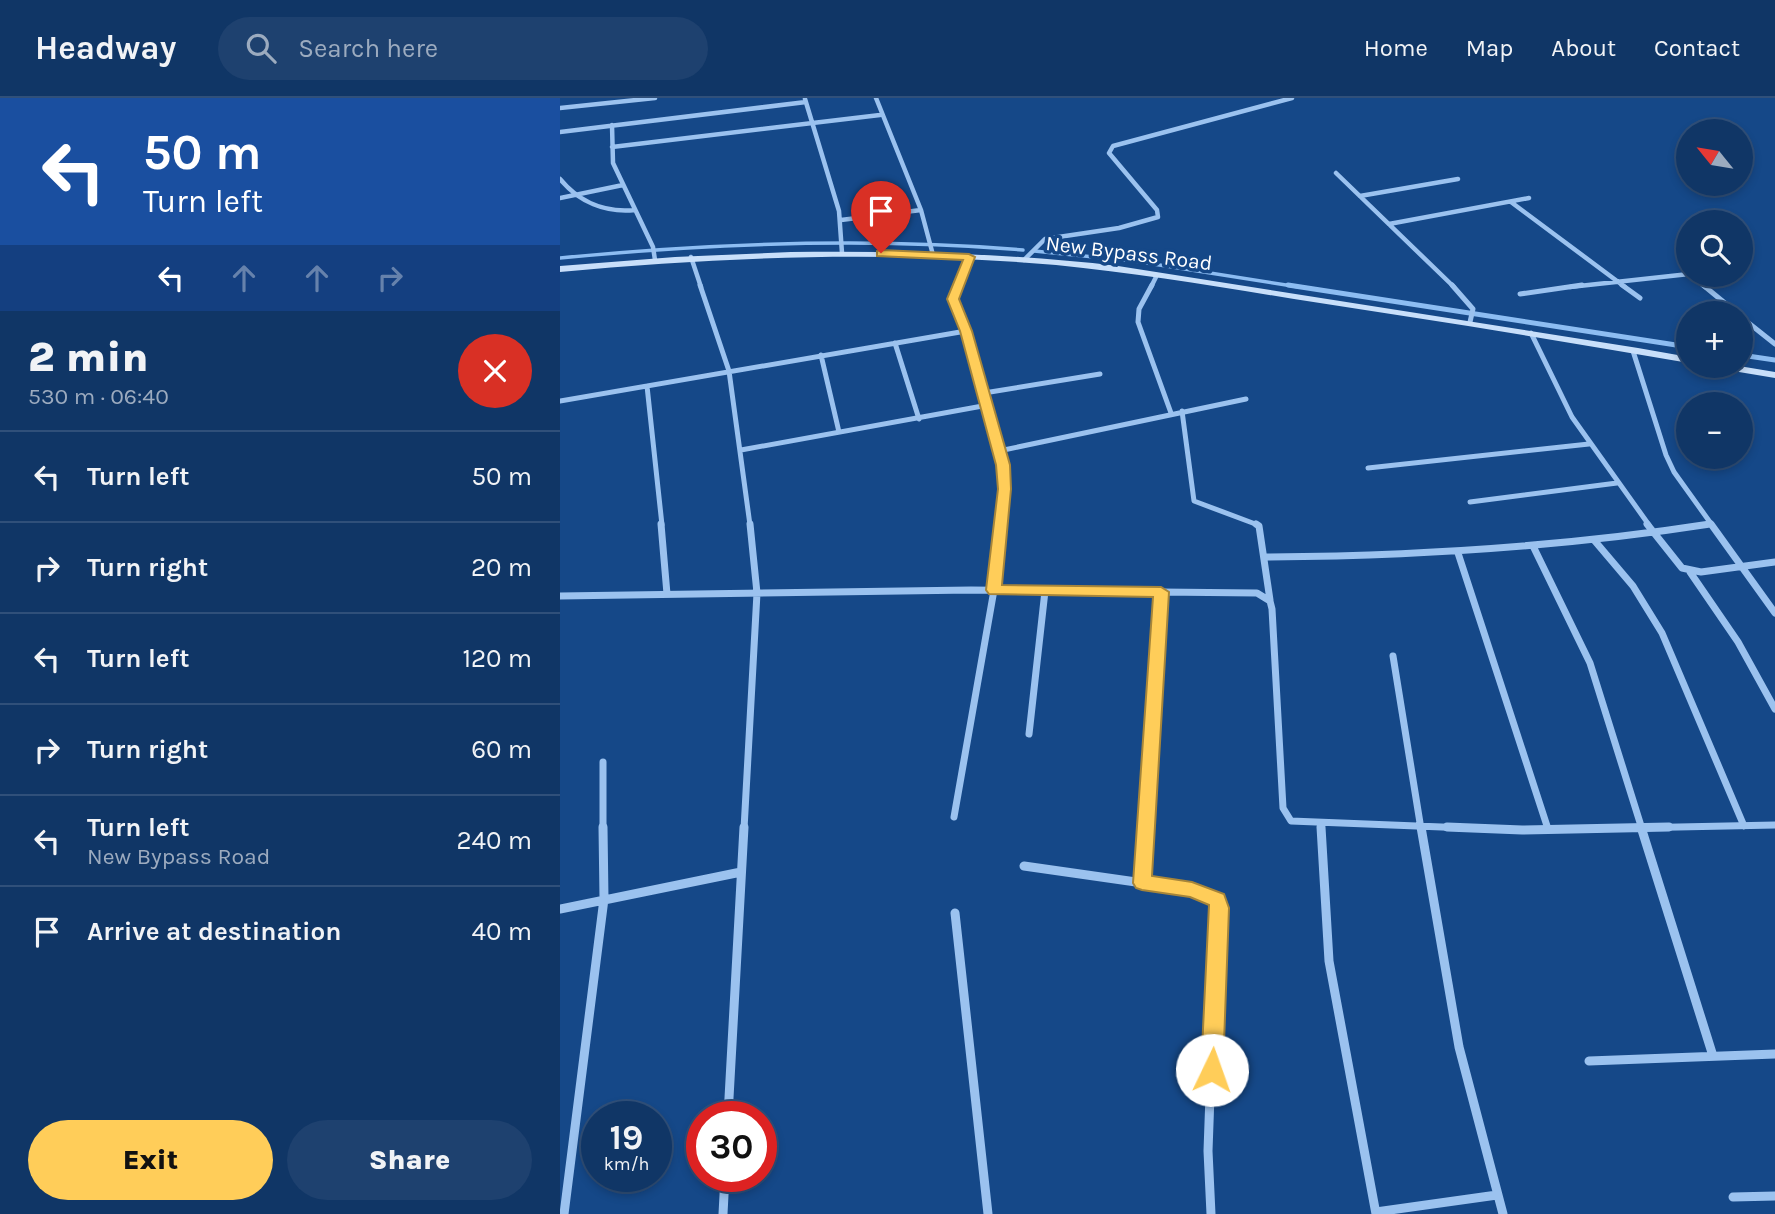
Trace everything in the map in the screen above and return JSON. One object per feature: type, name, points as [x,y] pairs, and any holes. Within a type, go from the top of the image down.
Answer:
[{"type":"main road","name":"New Bypass Road","points":[[560,269],[655,257],[932,247],[969,257],[1024,260],[1157,275],[1471,316],[1531,333],[1676,358]]},
{"type":"main road","points":[[1753,371],[1775,375]]},
{"type":"street","points":[[560,108],[655,98]]},
{"type":"street","points":[[876,98],[880,115],[921,210],[932,247]]},
{"type":"street","points":[[1024,260],[1045,239],[1119,228],[1158,217],[1157,210],[1109,153],[1113,146],[1292,98]]},
{"type":"street","points":[[560,132],[805,100],[841,220],[842,251]]},
{"type":"street","points":[[612,147],[880,115]]},
{"type":"street","points":[[612,125],[613,163],[653,247],[655,257]]},
{"type":"street","points":[[1336,173],[1467,299],[1471,316]]},
{"type":"street","points":[[560,179],[576,194],[613,213],[635,210]]},
{"type":"street","points":[[1360,196],[1458,179]]},
{"type":"street","points":[[560,198],[623,185]]},
{"type":"street","points":[[1389,224],[1530,198]]},
{"type":"street","points":[[1511,202],[1640,298]]},
{"type":"street","points":[[841,220],[921,210]]},
{"type":"street","points":[[691,257],[729,371],[757,593],[729,1101]]},
{"type":"street","points":[[954,817],[994,590],[1004,489],[999,451],[988,405],[966,331],[953,299],[969,257]]},
{"type":"street","points":[[1157,275],[1139,309],[1138,322],[1171,413]]},
{"type":"street","points":[[1520,293],[1614,280],[1676,275]]},
{"type":"street","points":[[1706,287],[1722,301]]},
{"type":"street","points":[[1753,326],[1775,344]]},
{"type":"street","points":[[560,401],[966,331]]},
{"type":"street","points":[[1531,333],[1559,392],[1589,444],[1677,563],[1690,572],[1738,642],[1775,709]]},
{"type":"street","points":[[895,343],[919,419]]},
{"type":"street","points":[[1633,351],[1665,455],[1682,487],[1743,566],[1775,613]]},
{"type":"street","points":[[821,355],[839,432]]},
{"type":"street","points":[[984,393],[1100,374]]},
{"type":"street","points":[[647,386],[656,455],[667,594]]},
{"type":"street","points":[[999,451],[1171,413],[1246,400]]},
{"type":"street","points":[[741,450],[988,405]]},
{"type":"street","points":[[1182,411],[1194,501],[1254,522],[1261,532],[1270,601],[1283,808],[1291,821],[1549,829],[1775,825]]},
{"type":"street","points":[[1368,468],[1589,444]]},
{"type":"street","points":[[1470,502],[1617,483]]},
{"type":"street","points":[[1264,557],[1458,553],[1655,533],[1710,524]]},
{"type":"street","points":[[1594,540],[1633,586],[1662,633],[1744,826]]},
{"type":"street","points":[[1533,546],[1590,663],[1713,1056]]},
{"type":"street","points":[[1458,553],[1549,829]]},
{"type":"street","points":[[1690,572],[1775,562]]},
{"type":"street","points":[[560,596],[994,590],[1257,593],[1270,601]]},
{"type":"street","points":[[1029,734],[1045,591]]},
{"type":"street","points":[[1142,883],[1161,592]]},
{"type":"street","points":[[1394,656],[1419,827],[1459,1048],[1503,1214]]},
{"type":"street","points":[[564,1214],[604,899],[603,762]]},
{"type":"street","points":[[1321,824],[1329,961],[1376,1213],[1497,1195]]},
{"type":"street","points":[[1024,866],[1207,893],[1217,900],[1219,908],[1209,1151],[1211,1214]]},
{"type":"street","points":[[560,909],[741,872]]},
{"type":"street","points":[[955,913],[988,1214]]},
{"type":"street","points":[[1589,1061],[1775,1054]]},
{"type":"street","points":[[723,1214],[724,1192]]},
{"type":"street","points":[[1733,1198],[1775,1196]]},
{"type":"waterway","points":[[560,258],[734,245],[849,243],[1023,250]]},
{"type":"waterway","points":[[1034,251],[1134,261],[1299,287]]},
{"type":"waterway","points":[[1288,285],[1676,345]]},
{"type":"waterway","points":[[1753,357],[1775,360]]},
{"type":"route","points":[[881,253],[969,257],[953,299],[966,331],[1003,465],[1004,489],[994,590],[1161,592],[1142,883],[1207,893],[1217,900],[1219,908],[1212,1070]]}]
